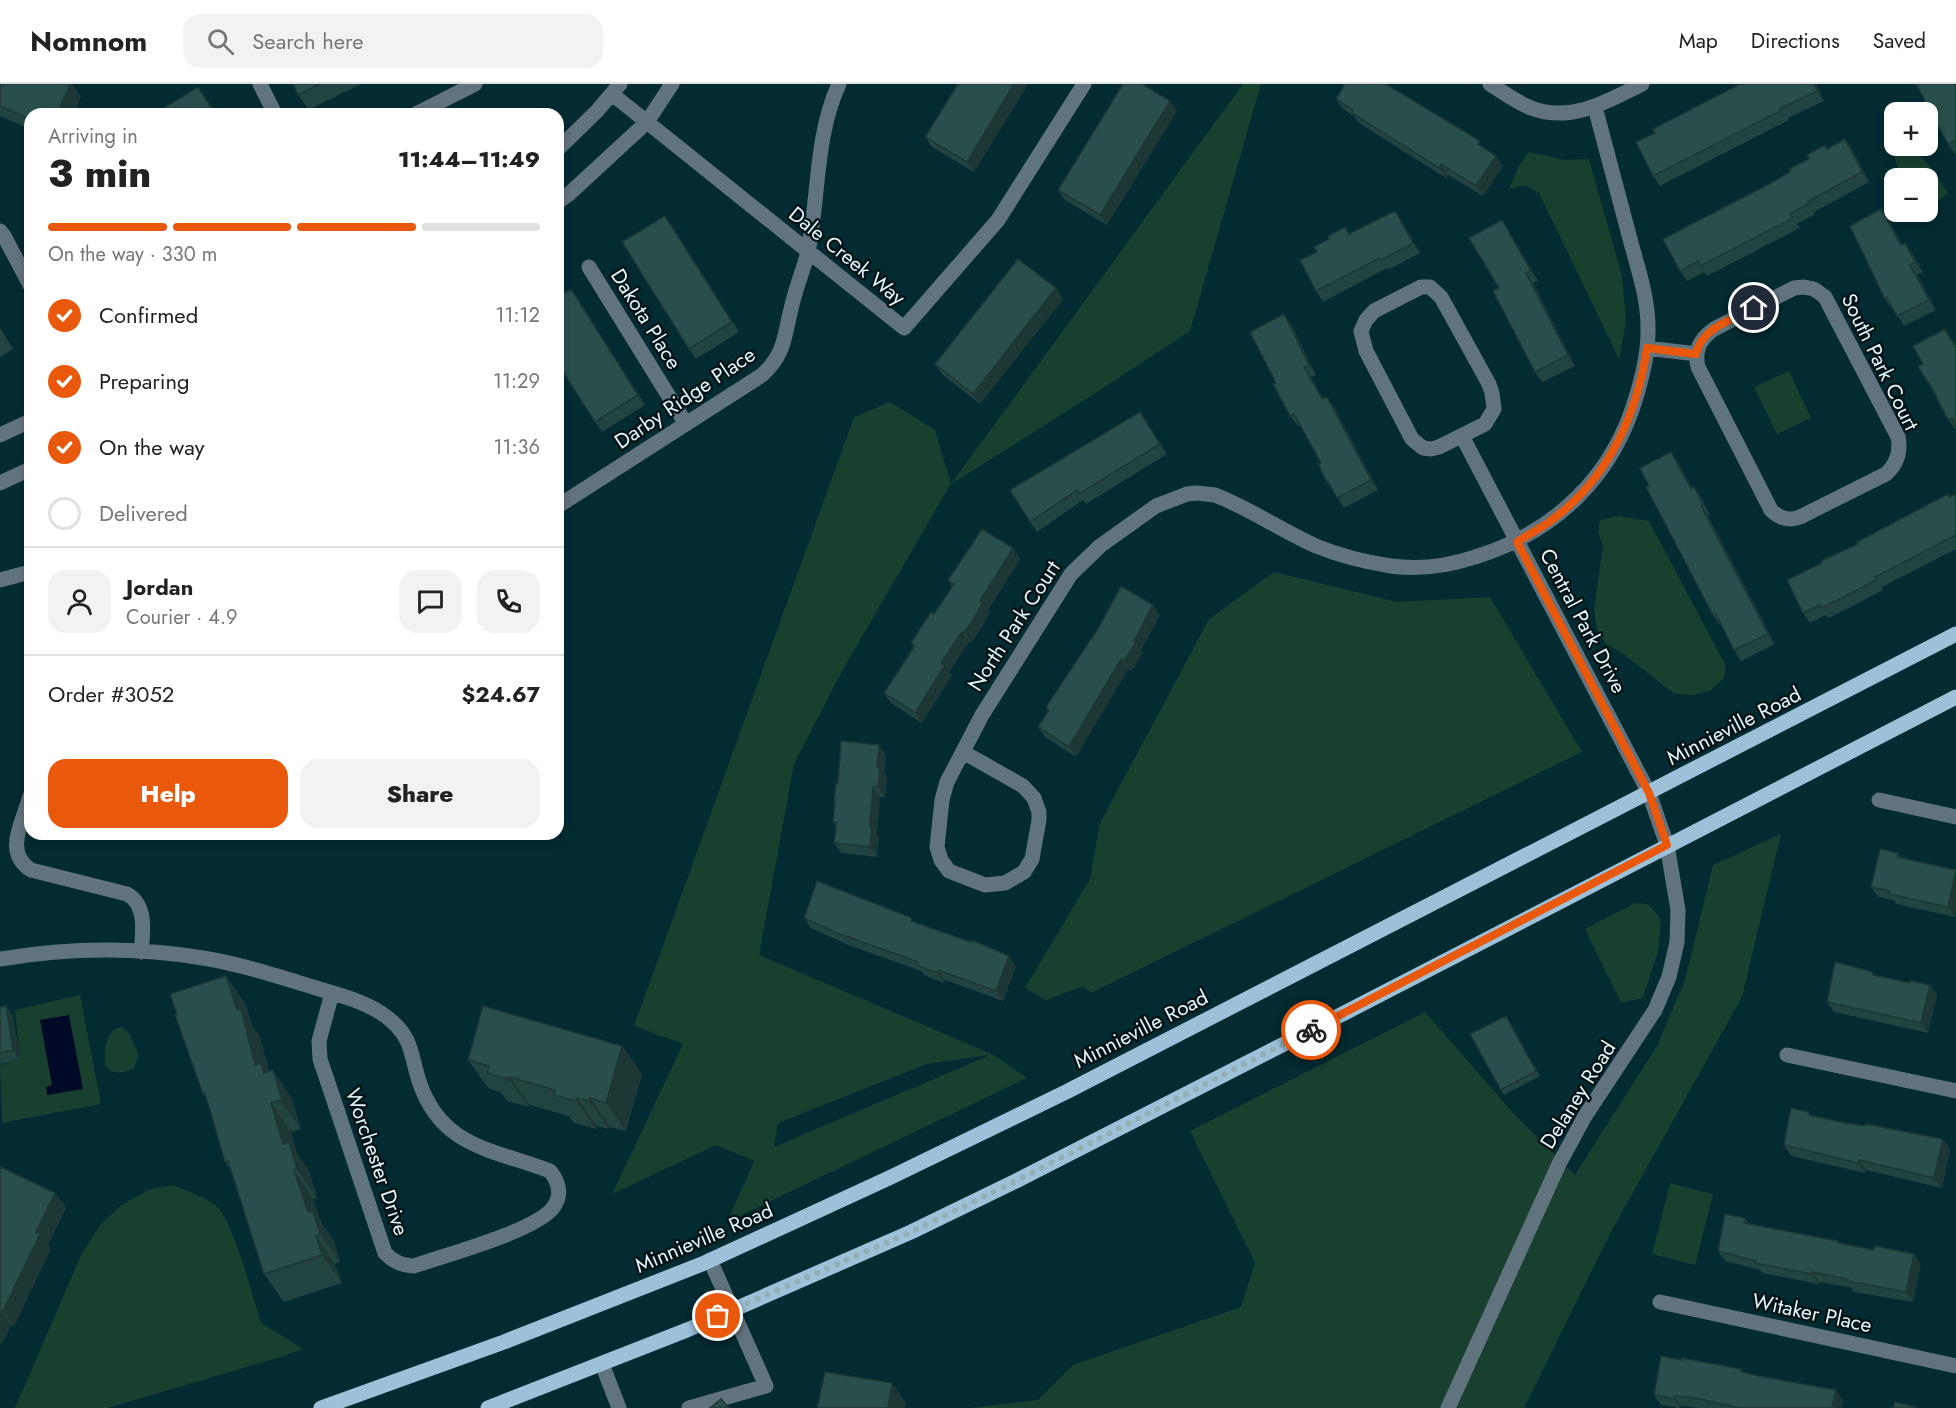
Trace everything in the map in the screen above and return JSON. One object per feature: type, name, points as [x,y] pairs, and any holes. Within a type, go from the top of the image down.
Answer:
[{"type":"main road","name":"Minnieville Road","points":[[321,1408],[504,1342],[710,1260],[890,1178],[1066,1092],[1956,634]]},
{"type":"main road","points":[[488,1408],[733,1310],[911,1232],[1005,1186],[1956,697]]},
{"type":"street","points":[[260,84],[272,108]]},
{"type":"street","points":[[428,108],[475,84]]},
{"type":"street","points":[[564,197],[647,122],[672,84]]},
{"type":"street","name":"Darby Ridge Place","points":[[564,502],[762,375],[777,359],[786,337],[791,309],[808,251],[818,168],[830,106],[839,84]]},
{"type":"street","name":"Dale Creek Way","points":[[616,89],[647,122],[904,328],[998,220],[1084,84]]},
{"type":"street","points":[[1490,84],[1520,103],[1548,112],[1578,112],[1595,107],[1642,84]]},
{"type":"street","points":[[564,143],[616,89]]},
{"type":"street","points":[[1517,542],[1554,519],[1574,501],[1607,461],[1630,418],[1644,371],[1648,330],[1645,294],[1595,107]]},
{"type":"street","points":[[0,231],[24,274]]},
{"type":"street","name":"Dakota Place","points":[[589,267],[686,424]]},
{"type":"street","name":"South Park Court","points":[[1804,286],[1821,293],[1898,437],[1899,451],[1895,464],[1886,474],[1800,517],[1789,519],[1775,514],[1698,367],[1696,354],[1703,338],[1714,329],[1794,288],[1804,286]]},
{"type":"street","points":[[1421,287],[1430,287],[1442,297],[1492,393],[1494,409],[1489,419],[1485,424],[1462,436],[1431,449],[1417,444],[1412,439],[1362,341],[1361,331],[1369,315],[1421,287]]},
{"type":"street","points":[[1647,348],[1696,354]]},
{"type":"street","points":[[0,435],[24,424]]},
{"type":"street","name":"Central Park Drive","points":[[1462,436],[1649,793]]},
{"type":"street","points":[[0,483],[24,472]]},
{"type":"street","name":"North Park Court","points":[[963,753],[1023,786],[1030,792],[1037,806],[1039,820],[1032,859],[1024,872],[1005,883],[985,885],[957,876],[944,866],[937,847],[942,800],[947,782],[982,715],[1071,574],[1100,546],[1156,506],[1172,499],[1197,493],[1215,495],[1322,548],[1347,557],[1390,566],[1422,568],[1453,564],[1517,542]]},
{"type":"street","points":[[0,580],[24,574]]},
{"type":"street","name":"Delaney Road","points":[[1448,1408],[1559,1164],[1585,1116],[1649,1020],[1669,977],[1677,942],[1678,910],[1667,845],[1649,793]]},
{"type":"street","points":[[1879,800],[1956,817]]},
{"type":"street","points":[[24,816],[15,845],[16,854],[22,864],[31,870],[127,894],[134,898],[139,904],[141,914],[141,952]]},
{"type":"street","name":"Worchester Drive","points":[[0,959],[115,950],[214,960],[332,993],[369,1006],[387,1017],[404,1034],[412,1048],[423,1095],[432,1111],[447,1128],[466,1142],[487,1151],[550,1171],[559,1186],[559,1196],[552,1209],[542,1217],[512,1232],[414,1266],[393,1262],[385,1253],[320,1059],[319,1041],[332,993]]},
{"type":"street","points":[[1786,1055],[1956,1091]]},
{"type":"street","points":[[689,1408],[766,1386],[710,1260]]},
{"type":"street","name":"Witaker Place","points":[[1660,1302],[1956,1366]]},
{"type":"street","points":[[602,1364],[619,1408]]},
{"type":"green space","points":[[1243,84],[1261,84],[1190,331],[950,485],[841,673],[794,764],[759,955],[992,1054],[1027,1078],[727,1222],[754,1161],[716,1145],[612,1194],[683,1044],[634,1026],[854,417],[890,402],[935,430],[951,484]],"holes":[[[988,1056],[774,1147],[778,1123],[927,1064]]]},
{"type":"green space","points":[[1529,152],[1565,160],[1589,159],[1622,276],[1626,321],[1619,359],[1539,193],[1525,185],[1509,189],[1519,166]]},
{"type":"green space","points":[[1894,156],[1920,156],[1931,168],[1898,168]]},
{"type":"green space","points":[[1938,178],[1948,193],[1938,201]]},
{"type":"green space","points":[[1789,371],[1811,418],[1777,434],[1754,387]]},
{"type":"green space","points":[[1619,516],[1649,521],[1726,666],[1724,678],[1710,691],[1693,695],[1673,693],[1622,653],[1606,644],[1597,630],[1594,610],[1603,546],[1598,532],[1600,520]]},
{"type":"green space","points":[[1274,572],[1397,602],[1490,597],[1582,752],[1091,993],[1083,986],[1046,1000],[1025,988],[1090,879],[1100,823],[1209,619]]},
{"type":"green space","points":[[1781,834],[1742,997],[1612,1230],[1524,1408],[970,1408],[1038,1400],[1073,1365],[1241,1307],[1255,1263],[1190,1131],[1425,1012],[1514,1114],[1575,1175],[1657,1046],[1685,980],[1713,865]]},
{"type":"green space","points":[[1635,903],[1648,904],[1661,919],[1658,951],[1643,998],[1621,1003],[1585,929]]},
{"type":"green space","points":[[80,995],[101,1104],[2,1123],[0,1065],[20,1060],[15,1010]]},
{"type":"green space","points":[[122,1027],[129,1033],[139,1055],[134,1068],[126,1071],[111,1071],[105,1065],[107,1042],[112,1032]]},
{"type":"green space","points":[[1670,1183],[1713,1194],[1695,1265],[1652,1254]]},
{"type":"green space","points":[[172,1185],[201,1197],[217,1207],[230,1228],[261,1323],[303,1349],[108,1408],[15,1408],[82,1253],[101,1224],[120,1206],[148,1190]]},
{"type":"water","points":[[69,1015],[83,1089],[47,1095],[46,1087],[52,1085],[40,1020]]},
{"type":"building","points":[[0,84],[70,84],[60,108],[24,108],[24,116],[0,106]]},
{"type":"building","points":[[293,84],[320,84],[298,95]]},
{"type":"building","points":[[958,84],[1014,84],[967,162],[925,137]]},
{"type":"building","points":[[1123,84],[1142,84],[1170,101],[1100,215],[1058,190]]},
{"type":"building","points":[[1345,84],[1386,84],[1480,141],[1478,144],[1496,156],[1476,186],[1441,164],[1439,168],[1352,113],[1353,110],[1336,99]]},
{"type":"building","points":[[1740,84],[1814,84],[1817,91],[1653,176],[1636,142],[1655,133],[1653,129]]},
{"type":"building","points":[[1916,84],[1956,84],[1956,140],[1948,144],[1938,125],[1938,102],[1926,102]]},
{"type":"building","points":[[198,87],[211,108],[164,108]]},
{"type":"building","points":[[1845,139],[1862,172],[1807,202],[1808,204],[1790,214],[1793,218],[1700,266],[1698,261],[1680,271],[1663,239],[1773,182],[1790,172],[1789,169],[1809,159],[1807,155],[1825,145],[1827,149]]},
{"type":"building","points":[[1881,209],[1884,222],[1888,222],[1901,245],[1905,243],[1915,262],[1910,265],[1929,300],[1897,316],[1887,298],[1885,299],[1850,226]]},
{"type":"building","points":[[1395,211],[1413,243],[1316,291],[1300,260],[1317,252],[1314,247],[1345,227],[1349,234]]},
{"type":"building","points":[[665,216],[732,322],[689,349],[622,242]]},
{"type":"building","points":[[1502,220],[1531,271],[1526,273],[1568,355],[1535,372],[1493,291],[1499,288],[1469,238]]},
{"type":"building","points":[[1018,259],[1056,288],[973,394],[935,364]]},
{"type":"building","points":[[571,289],[638,395],[595,422],[564,373],[564,293]]},
{"type":"building","points":[[1284,314],[1309,365],[1304,367],[1322,399],[1327,397],[1371,480],[1337,498],[1294,414],[1290,416],[1273,384],[1276,383],[1250,332]]},
{"type":"building","points":[[1945,329],[1956,348],[1956,427],[1952,418],[1948,420],[1929,382],[1918,366],[1923,364],[1913,346]]},
{"type":"building","points":[[1140,412],[1160,444],[1079,494],[1077,490],[1030,522],[1010,490]]},
{"type":"building","points":[[1671,452],[1691,489],[1694,487],[1703,504],[1701,506],[1768,634],[1734,650],[1716,614],[1713,615],[1646,487],[1649,486],[1640,468]]},
{"type":"building","points":[[1948,494],[1950,497],[1956,494],[1956,535],[1875,577],[1876,580],[1840,599],[1803,613],[1787,580]]},
{"type":"building","points":[[982,529],[1013,548],[980,601],[983,602],[974,618],[941,663],[945,665],[915,713],[884,693],[915,646],[911,643],[931,612],[934,614],[954,584],[948,580]]},
{"type":"building","points":[[1121,586],[1153,605],[1134,641],[1136,643],[1124,661],[1121,659],[1069,747],[1038,727],[1049,710],[1046,707],[1099,627]]},
{"type":"building","points":[[841,741],[879,745],[877,767],[880,767],[878,787],[873,787],[870,847],[834,843],[837,822],[833,822],[834,803]]},
{"type":"building","points":[[1880,849],[1898,853],[1897,857],[1956,870],[1948,907],[1889,894],[1890,891],[1871,887]]},
{"type":"building","points":[[817,881],[912,918],[911,921],[971,942],[972,940],[1009,956],[996,991],[938,970],[937,973],[917,965],[918,962],[840,934],[804,918]]},
{"type":"building","points":[[1835,962],[1873,972],[1873,975],[1930,985],[1921,1023],[1827,1002]]},
{"type":"building","points":[[226,976],[237,1010],[241,1009],[255,1065],[261,1063],[264,1073],[273,1070],[282,1100],[271,1103],[283,1144],[289,1142],[297,1169],[294,1170],[308,1212],[313,1211],[320,1234],[316,1236],[322,1255],[264,1274],[228,1161],[225,1162],[205,1093],[203,1094],[175,1015],[177,1014],[170,994]]},
{"type":"building","points":[[6,1006],[13,1050],[0,1053],[0,1007]]},
{"type":"building","points":[[483,1006],[622,1046],[606,1103],[590,1098],[589,1101],[577,1098],[576,1101],[554,1095],[555,1090],[487,1073],[489,1066],[468,1060]]},
{"type":"building","points":[[1506,1016],[1536,1071],[1501,1090],[1470,1034]]},
{"type":"building","points":[[1791,1108],[1809,1112],[1809,1115],[1845,1123],[1866,1126],[1866,1124],[1943,1139],[1934,1178],[1784,1145]]},
{"type":"building","points":[[1,1167],[55,1193],[36,1232],[40,1234],[3,1311],[0,1312],[0,1169]]},
{"type":"building","points":[[1725,1214],[1745,1218],[1744,1223],[1838,1241],[1838,1243],[1874,1250],[1875,1246],[1914,1254],[1906,1292],[1812,1272],[1812,1274],[1755,1263],[1756,1261],[1718,1251]]},
{"type":"building","points":[[1661,1356],[1741,1369],[1741,1372],[1759,1376],[1836,1390],[1832,1408],[1740,1408],[1695,1398],[1674,1396],[1674,1399],[1654,1395]]},
{"type":"building","points":[[825,1372],[892,1383],[888,1408],[817,1408]]},
{"type":"building","points":[[721,1399],[729,1408],[710,1408]]},
{"type":"building","points":[[1895,1402],[1916,1407],[1916,1408],[1893,1408]]},
{"type":"way so far","points":[[718,1316],[911,1232],[1016,1181],[1311,1030]]},
{"type":"route","points":[[1311,1030],[1667,845],[1649,793],[1517,542],[1554,519],[1574,501],[1602,469],[1630,418],[1644,371],[1647,348],[1696,354],[1703,338],[1708,333],[1754,308]]}]
